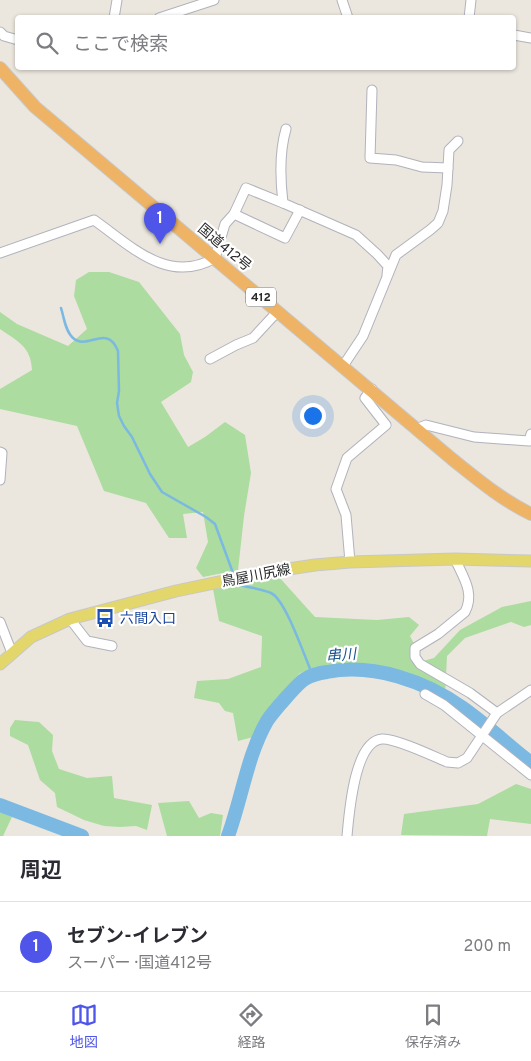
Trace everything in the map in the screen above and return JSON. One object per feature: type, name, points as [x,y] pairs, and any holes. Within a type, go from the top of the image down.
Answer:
[{"type":"highway","name":"国道412号","points":[[0,68],[35,107],[372,389],[416,429],[481,482],[511,504],[531,514]]},
{"type":"main road","name":"鳥屋川尻線","points":[[0,664],[31,637],[70,619],[176,591],[262,573],[350,562],[455,559],[531,561]]},
{"type":"street","points":[[114,15],[117,0]]},
{"type":"street","points":[[168,15],[214,0]]},
{"type":"street","points":[[342,0],[347,15]]},
{"type":"street","points":[[469,15],[471,0]]},
{"type":"street","points":[[0,32],[4,36],[15,39]]},
{"type":"street","points":[[516,35],[531,38]]},
{"type":"street","points":[[372,90],[370,158],[396,160],[422,167],[448,168]]},
{"type":"street","points":[[283,203],[280,177],[283,139],[286,129]]},
{"type":"street","points":[[343,366],[363,336],[396,255],[438,223],[443,211],[447,185],[449,150],[458,141]]},
{"type":"street","points":[[0,253],[94,220],[153,261],[175,267],[202,265],[215,258],[226,224],[234,214],[246,188],[356,235],[388,266],[387,277]]},
{"type":"street","points":[[234,214],[285,238],[300,210]]},
{"type":"street","points":[[210,359],[252,338],[278,311]]},
{"type":"street","points":[[350,562],[346,515],[336,489],[347,458],[386,425],[365,398],[372,389]]},
{"type":"street","points":[[416,429],[426,425],[474,437],[530,439]]},
{"type":"street","points":[[0,452],[2,453],[0,480]]},
{"type":"street","points":[[455,559],[466,583],[470,599],[465,612],[438,634],[415,648],[415,657],[420,664],[470,693],[495,715]]},
{"type":"street","points":[[70,619],[87,641],[112,646]]},
{"type":"street","points":[[0,622],[12,653]]},
{"type":"street","points":[[347,836],[349,804],[362,757],[370,744],[377,740],[389,740],[423,751],[447,762],[458,763],[466,758],[495,715],[531,690]]},
{"type":"street","points":[[425,694],[444,705],[483,734],[512,761],[531,775]]},
{"type":"green space","points":[[89,272],[109,272],[139,282],[180,334],[184,355],[193,372],[191,382],[161,402],[188,447],[225,422],[245,435],[251,473],[238,570],[203,577],[196,568],[208,542],[203,512],[183,514],[187,538],[169,538],[146,503],[104,491],[77,426],[0,409],[0,389],[32,370],[26,350],[0,329],[0,312],[17,324],[68,346],[87,329],[74,296],[76,280]]},
{"type":"green space","points":[[279,577],[315,617],[377,620],[409,617],[419,625],[410,636],[423,661],[434,658],[460,630],[502,607],[531,601],[531,625],[524,627],[511,622],[465,638],[447,656],[445,697],[392,668],[336,665],[300,673],[265,713],[257,736],[238,741],[233,713],[225,711],[219,703],[194,698],[197,681],[228,679],[261,667],[262,636],[219,621],[213,589]]},
{"type":"green space","points":[[15,720],[39,722],[53,735],[52,751],[59,769],[87,778],[112,776],[114,798],[152,805],[147,830],[136,826],[104,826],[84,820],[57,807],[55,793],[40,780],[28,745],[10,736],[10,728]]},
{"type":"green space","points":[[516,784],[531,789],[531,824],[490,819],[487,836],[401,835],[404,814],[478,804]]},
{"type":"green space","points":[[189,801],[199,818],[211,813],[223,815],[220,836],[167,836],[158,803]]},
{"type":"green space","points":[[0,812],[12,817],[3,836],[0,836]]},
{"type":"waterway","points":[[61,308],[66,328],[73,338],[85,342],[103,338],[114,343],[118,351],[119,391],[117,403],[119,416],[124,426],[162,492],[215,524],[233,573]]},
{"type":"waterway","points":[[241,585],[271,593],[277,598],[289,618],[313,676]]},
{"type":"waterway","name":"串川","points":[[228,836],[254,748],[260,734],[267,721],[285,698],[310,676],[344,670],[362,670],[398,676],[415,682],[448,698],[463,708],[531,763]]},
{"type":"waterway","name":"串川","points":[[0,805],[82,836]]},
{"type":"place","name":"セブン-イレブン","points":[[160,244]]},
{"type":"place","name":"六間入口","points":[[105,618]]}]
